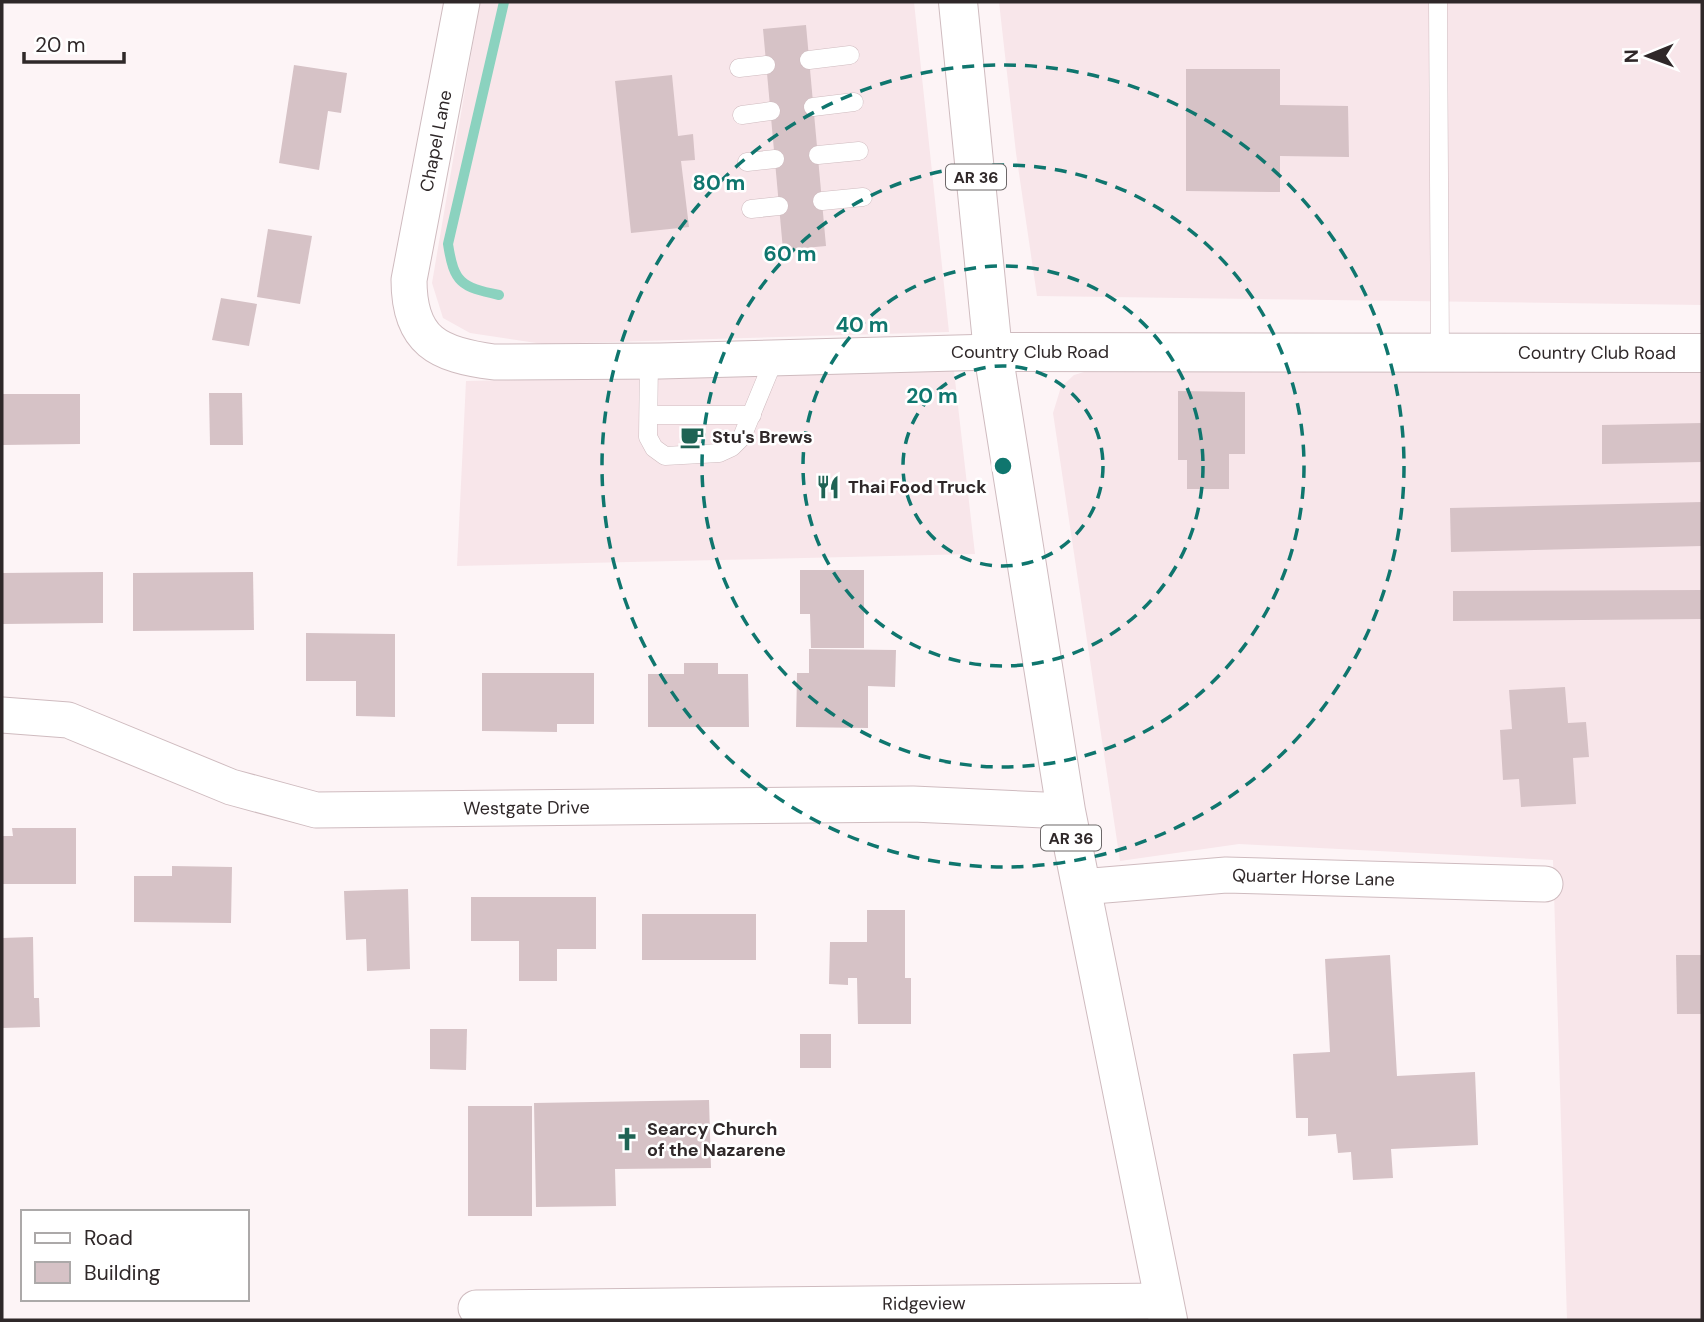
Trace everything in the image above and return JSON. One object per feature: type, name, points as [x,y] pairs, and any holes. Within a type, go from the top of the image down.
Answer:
[{"type":"main road","name":"AR 36","points":[[958,2],[993,352],[1066,811],[1166,1310]]},
{"type":"main road","name":"Country Club Road","points":[[993,352],[1702,353]]},
{"type":"street","name":"Chapel Lane","points":[[409,280],[462,2]]},
{"type":"street","name":"Country Club Road","points":[[409,280],[409,305],[424,335],[435,345],[473,359],[494,362],[649,361],[993,352]]},
{"type":"street","name":"Westgate Drive","points":[[2,715],[68,720],[231,787],[316,810],[913,804],[1066,811]]},
{"type":"street","name":"Quarter Horse Lane","points":[[1081,887],[1226,875],[1545,884]]},
{"type":"street","name":"Ridgeview","points":[[476,1308],[1166,1310]]},
{"type":"lane","points":[[1437,2],[1440,352]]},
{"type":"lane","points":[[809,60],[850,55]]},
{"type":"lane","points":[[739,68],[766,65]]},
{"type":"lane","points":[[813,107],[854,102]]},
{"type":"lane","points":[[742,115],[771,111]]},
{"type":"lane","points":[[818,155],[859,151]]},
{"type":"lane","points":[[747,162],[775,159]]},
{"type":"lane","points":[[822,201],[863,197]]},
{"type":"lane","points":[[751,209],[779,206]]},
{"type":"lane","points":[[649,361],[648,437],[654,448],[665,456],[719,453],[732,447],[742,437],[775,357]]},
{"type":"lane","points":[[649,415],[752,415]]},
{"type":"shaded area","points":[[480,2],[914,2],[949,332],[543,344],[470,333],[443,318],[432,283]]},
{"type":"shaded area","points":[[999,2],[1702,2],[1702,305],[1037,296],[1016,153]]},
{"type":"shaded area","points":[[1094,369],[1702,369],[1702,1320],[1567,1320],[1553,860],[1239,844],[1120,861],[1053,413],[1061,387],[1074,375]]},
{"type":"shaded area","points":[[954,371],[975,554],[457,566],[466,381]]},
{"type":"building","points":[[806,25],[826,246],[783,250],[763,29]]},
{"type":"building","points":[[294,65],[347,73],[341,113],[328,111],[319,170],[279,163]]},
{"type":"building","points":[[1186,69],[1280,69],[1280,105],[1348,106],[1349,157],[1280,156],[1280,192],[1186,191]]},
{"type":"building","points":[[672,75],[678,136],[693,134],[695,160],[681,161],[689,227],[631,233],[615,81]]},
{"type":"building","points":[[268,229],[312,236],[300,304],[257,297]]},
{"type":"building","points":[[221,298],[257,304],[249,346],[212,340]]},
{"type":"building","points":[[1178,391],[1245,392],[1245,454],[1229,454],[1229,489],[1187,489],[1187,460],[1178,460]]},
{"type":"building","points":[[209,393],[242,393],[243,445],[210,445]]},
{"type":"building","points":[[2,394],[80,394],[80,444],[2,445]]},
{"type":"building","points":[[1702,423],[1702,462],[1602,464],[1602,425]]},
{"type":"building","points":[[1702,502],[1702,546],[1451,552],[1450,508]]},
{"type":"building","points":[[800,570],[864,570],[864,648],[811,648],[810,614],[800,614]]},
{"type":"building","points":[[103,572],[103,623],[2,624],[2,573]]},
{"type":"building","points":[[253,572],[254,630],[133,631],[133,573]]},
{"type":"building","points":[[1702,590],[1702,619],[1453,621],[1453,591]]},
{"type":"building","points":[[306,633],[395,634],[395,717],[356,716],[356,681],[306,681]]},
{"type":"building","points":[[809,649],[896,650],[895,687],[868,686],[868,728],[796,727],[797,673],[809,673]]},
{"type":"building","points":[[684,663],[718,663],[718,674],[748,674],[749,727],[648,727],[648,674],[684,674]]},
{"type":"building","points":[[482,673],[594,673],[594,724],[557,724],[557,732],[482,731]]},
{"type":"building","points":[[1565,687],[1568,723],[1586,722],[1589,757],[1573,758],[1576,804],[1521,807],[1519,779],[1503,780],[1500,730],[1512,729],[1509,690]]},
{"type":"building","points":[[12,828],[76,828],[76,884],[2,884],[2,836],[13,836]]},
{"type":"building","points":[[172,866],[232,867],[231,923],[134,922],[134,876],[172,876]]},
{"type":"building","points":[[408,889],[410,969],[367,971],[366,939],[346,940],[344,891]]},
{"type":"building","points":[[471,897],[596,897],[596,949],[557,949],[557,981],[519,981],[519,941],[471,941]]},
{"type":"building","points":[[867,910],[905,910],[905,978],[911,978],[911,1024],[858,1024],[857,978],[848,978],[848,985],[829,984],[830,942],[867,942]]},
{"type":"building","points":[[642,914],[756,914],[756,960],[642,960]]},
{"type":"building","points":[[33,937],[34,998],[39,998],[40,1027],[2,1028],[2,938]]},
{"type":"building","points":[[1390,955],[1397,1076],[1475,1072],[1478,1145],[1391,1149],[1393,1178],[1353,1180],[1351,1152],[1338,1153],[1336,1134],[1308,1136],[1308,1118],[1296,1118],[1293,1054],[1330,1052],[1325,959]]},
{"type":"building","points":[[1676,955],[1702,955],[1702,1014],[1677,1014]]},
{"type":"building","points":[[430,1029],[467,1029],[466,1070],[430,1069]]},
{"type":"building","points":[[800,1034],[831,1034],[831,1068],[800,1068]]},
{"type":"building","points":[[709,1100],[711,1168],[615,1169],[616,1206],[536,1207],[534,1103]]},
{"type":"building","points":[[468,1106],[532,1106],[532,1216],[468,1216]]},
{"type":"waterway","points":[[499,295],[468,286],[462,281],[453,267],[448,244],[504,2]]},
{"type":"place","name":"Stu's Brews","points":[[692,437]]},
{"type":"place","name":"Thai Food Truck","points":[[828,487]]},
{"type":"place","name":"Searcy Church of the Nazarene","points":[[627,1139]]}]
